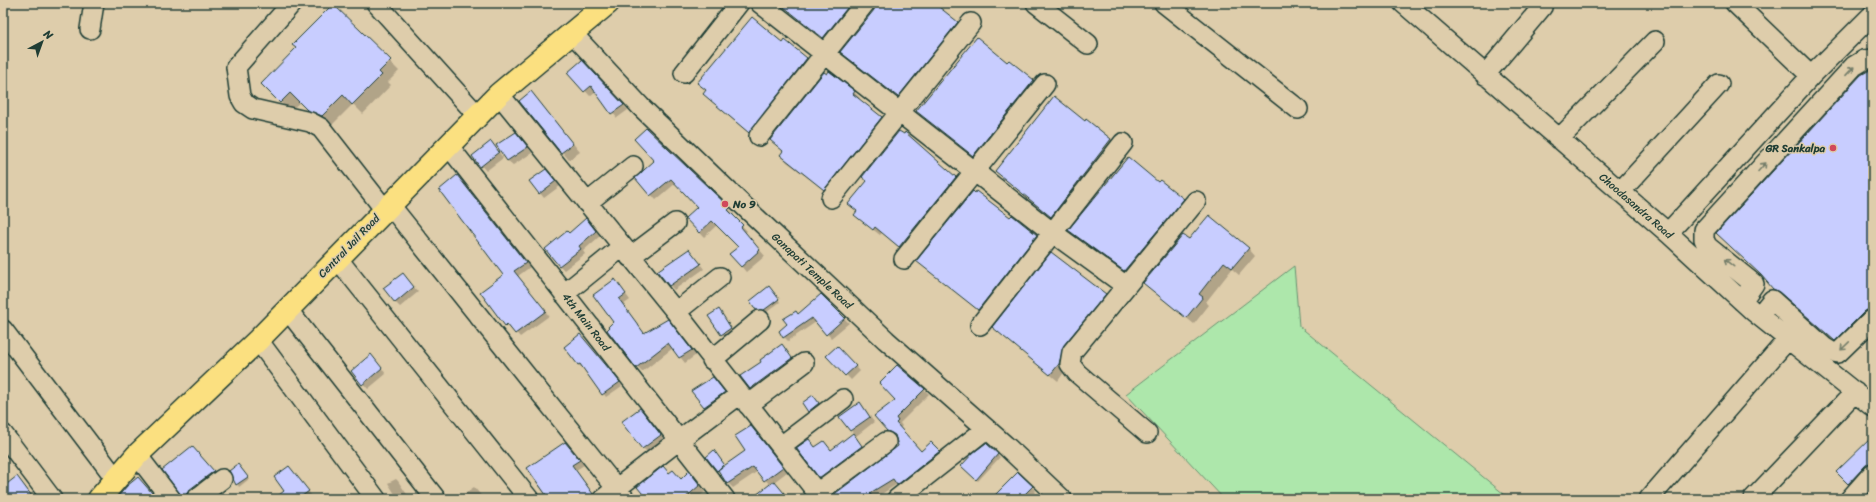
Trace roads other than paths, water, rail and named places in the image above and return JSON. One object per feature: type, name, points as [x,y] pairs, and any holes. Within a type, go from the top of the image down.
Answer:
[{"type":"main road","name":"Central Jail Road","points":[[99,499],[137,455],[258,340],[499,94],[608,3]]},
{"type":"street","points":[[90,29],[94,3]]},
{"type":"street","points":[[292,3],[236,67],[240,96],[244,103],[253,109],[310,122],[321,128],[387,207],[615,496],[678,440],[804,363]]},
{"type":"street","points":[[376,3],[478,116]]},
{"type":"street","points":[[684,73],[739,3]]},
{"type":"street","points":[[760,3],[1053,233],[1126,286]]},
{"type":"street","points":[[759,136],[826,55],[865,3]]},
{"type":"street","points":[[1036,3],[1088,44]]},
{"type":"street","points":[[1164,3],[1298,109]]},
{"type":"street","name":"Choodasandra Road","points":[[1402,3],[1668,233],[1759,316],[1873,406]]},
{"type":"street","points":[[1485,75],[1542,7],[1540,3]]},
{"type":"street","points":[[1735,3],[1811,76]]},
{"type":"street","points":[[1668,233],[1811,76],[1873,14]]},
{"type":"street","points":[[831,198],[971,23]]},
{"type":"street","name":"Ganapati Temple Road","points":[[572,33],[641,107],[742,205],[886,340],[1062,499]]},
{"type":"street","points":[[1559,139],[1655,42]]},
{"type":"street","points":[[1873,59],[1864,60],[1854,66],[1704,230],[1704,239],[1707,246],[1754,284],[1824,348],[1838,353],[1873,319]]},
{"type":"street","points":[[904,259],[1045,84]]},
{"type":"street","points":[[1620,192],[1719,84]]},
{"type":"street","points":[[499,94],[676,312],[743,400],[820,496],[886,442]]},
{"type":"street","points":[[980,325],[1123,143]]},
{"type":"street","name":"4th Main Road","points":[[448,145],[725,499]]},
{"type":"street","points":[[587,203],[633,166]]},
{"type":"street","points":[[1147,433],[1077,373],[1070,364],[1072,352],[1196,201]]},
{"type":"street","points":[[564,294],[626,252],[675,223]]},
{"type":"street","points":[[337,258],[529,499]]},
{"type":"street","points":[[676,312],[720,277]]},
{"type":"street","points":[[1742,300],[1754,284]]},
{"type":"street","points":[[1759,316],[1772,300]]},
{"type":"street","points":[[287,310],[436,499]]},
{"type":"street","points":[[712,360],[760,320]]},
{"type":"street","points":[[3,330],[116,479]]},
{"type":"street","points":[[1649,499],[1788,339]]},
{"type":"street","points":[[258,340],[376,499]]},
{"type":"street","points":[[1754,499],[1855,392]]},
{"type":"street","points":[[781,446],[843,399]]},
{"type":"street","points":[[897,499],[986,429]]},
{"type":"street","points":[[3,434],[52,499]]},
{"type":"street","points":[[137,455],[171,499]]},
{"type":"street","points":[[1850,499],[1873,473]]},
{"type":"street","points":[[196,499],[222,479]]},
{"type":"place","name":"GR Sankalpa","points":[[1833,148]]},
{"type":"place","name":"No 9","points":[[725,204]]}]
